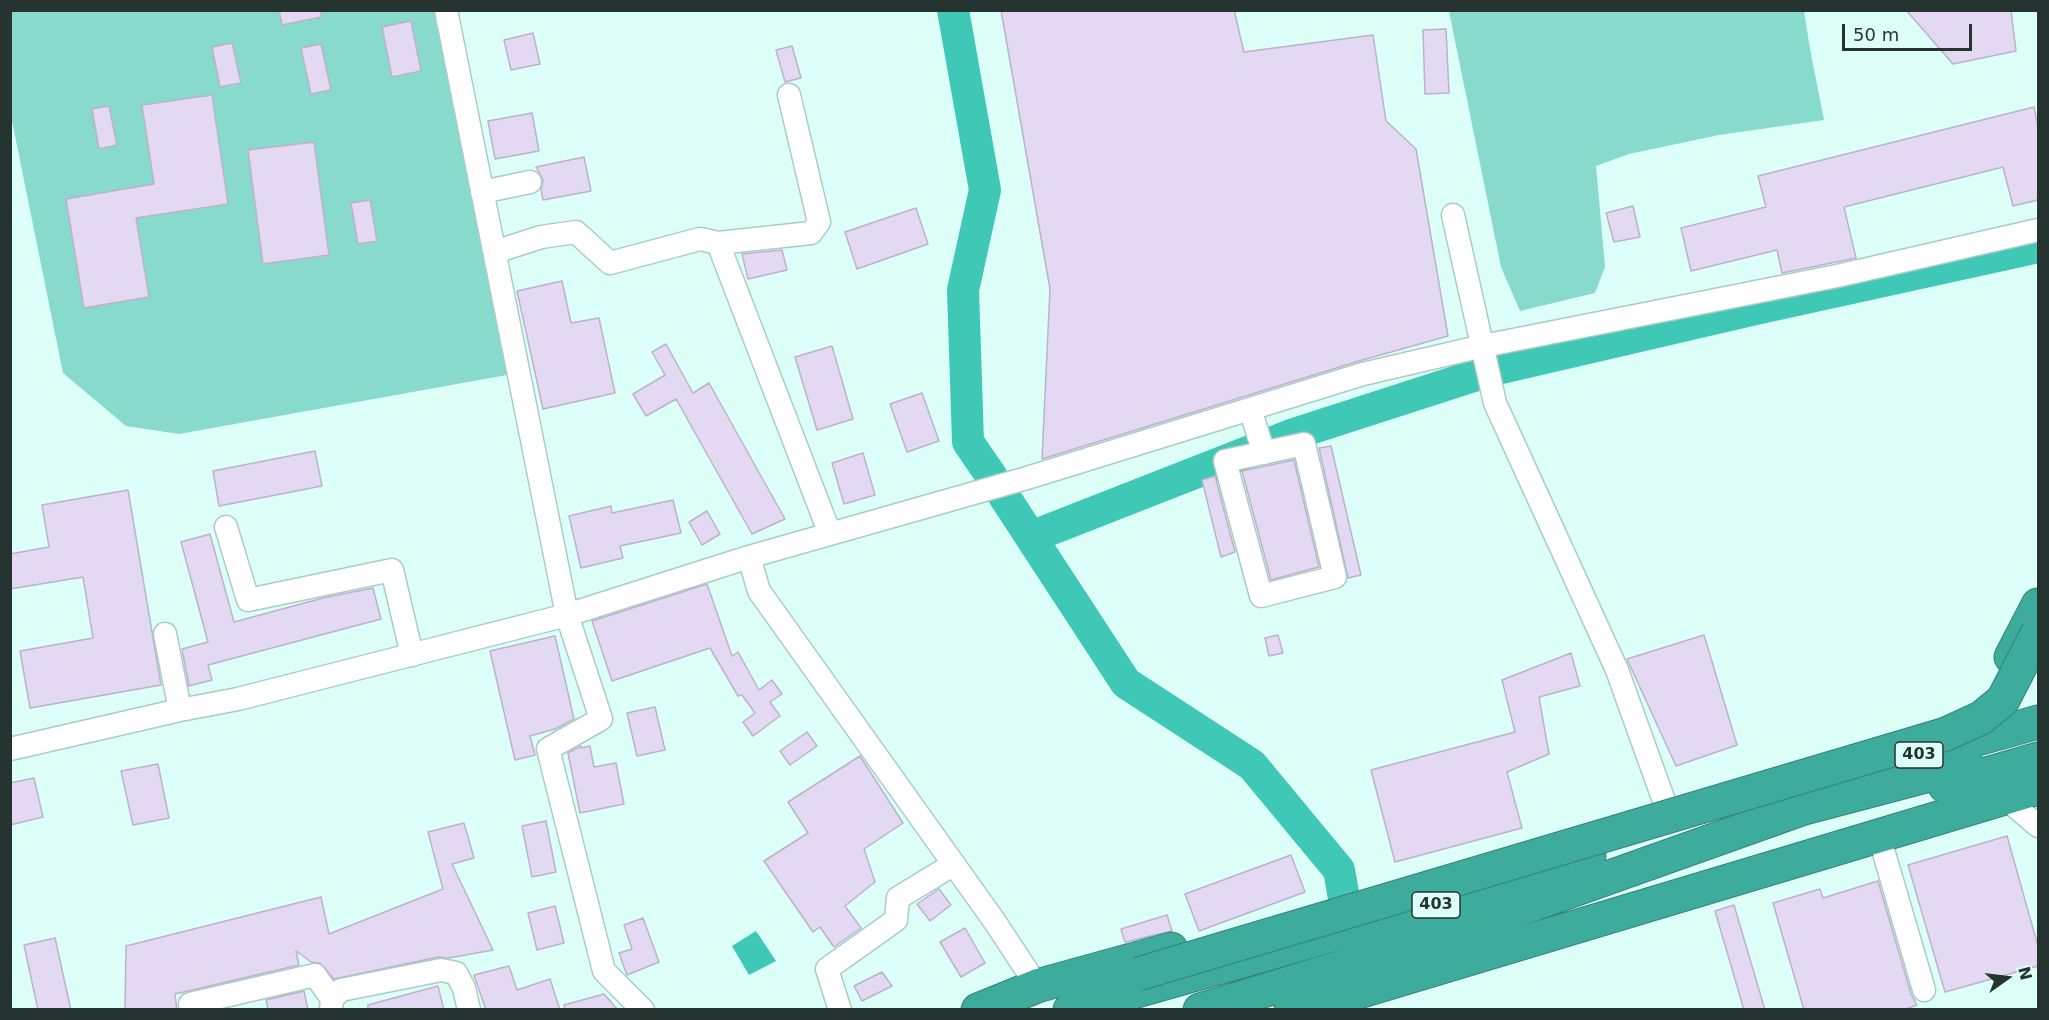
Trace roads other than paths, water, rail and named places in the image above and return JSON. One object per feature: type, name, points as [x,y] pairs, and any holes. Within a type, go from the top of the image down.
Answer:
[{"type":"highway","points":[[1027,998],[1283,918],[1668,812],[1978,706],[1996,685],[2038,605]]},
{"type":"highway","points":[[978,1010],[1138,974],[1946,734],[1981,718],[2003,700],[2038,632]]},
{"type":"highway","points":[[1996,685],[2038,658]]},
{"type":"highway","name":"403","points":[[1070,1010],[1801,798],[2038,722]]},
{"type":"highway","name":"403","points":[[1200,1010],[1444,936],[1801,798],[2038,744]]},
{"type":"highway","points":[[1226,1010],[1308,993],[1808,824],[2038,759]]},
{"type":"highway","points":[[1303,1007],[2038,788]]},
{"type":"street","points":[[446,10],[567,615],[601,719],[548,749],[604,971],[643,1010]]},
{"type":"street","points":[[495,252],[541,237],[576,232],[610,263],[700,239],[718,243],[811,233],[819,222],[789,95]]},
{"type":"street","points":[[482,192],[530,182]]},
{"type":"street","points":[[1453,215],[1495,403],[1617,670],[1668,812]]},
{"type":"street","points":[[10,749],[238,699],[567,615],[749,557],[1027,478],[1363,374],[1484,346],[1837,276],[2038,230]]},
{"type":"street","points":[[718,243],[830,534]]},
{"type":"street","points":[[1250,409],[1261,444]]},
{"type":"street","points":[[1261,444],[1304,444],[1335,577],[1261,596],[1226,461],[1261,444]]},
{"type":"street","points":[[226,527],[248,600],[392,570],[412,655]]},
{"type":"street","points":[[749,557],[759,591],[954,864],[1027,998]]},
{"type":"street","points":[[165,634],[180,710]]},
{"type":"street","points":[[2004,797],[2038,826]]},
{"type":"street","points":[[1879,836],[1924,990]]},
{"type":"street","points":[[840,1010],[827,969],[896,920],[898,898],[954,864]]},
{"type":"street","points":[[191,1010],[190,1004],[315,975],[332,1004],[341,990],[441,970],[456,973],[464,988],[470,1010]]},
{"type":"waterway","points":[[953,10],[985,190],[963,290],[968,442],[992,477]]},
{"type":"waterway","points":[[1031,537],[1294,434],[1489,371],[2038,247]]},
{"type":"waterway","points":[[1004,496],[1126,683],[1252,765],[1339,870],[1348,921]]}]
